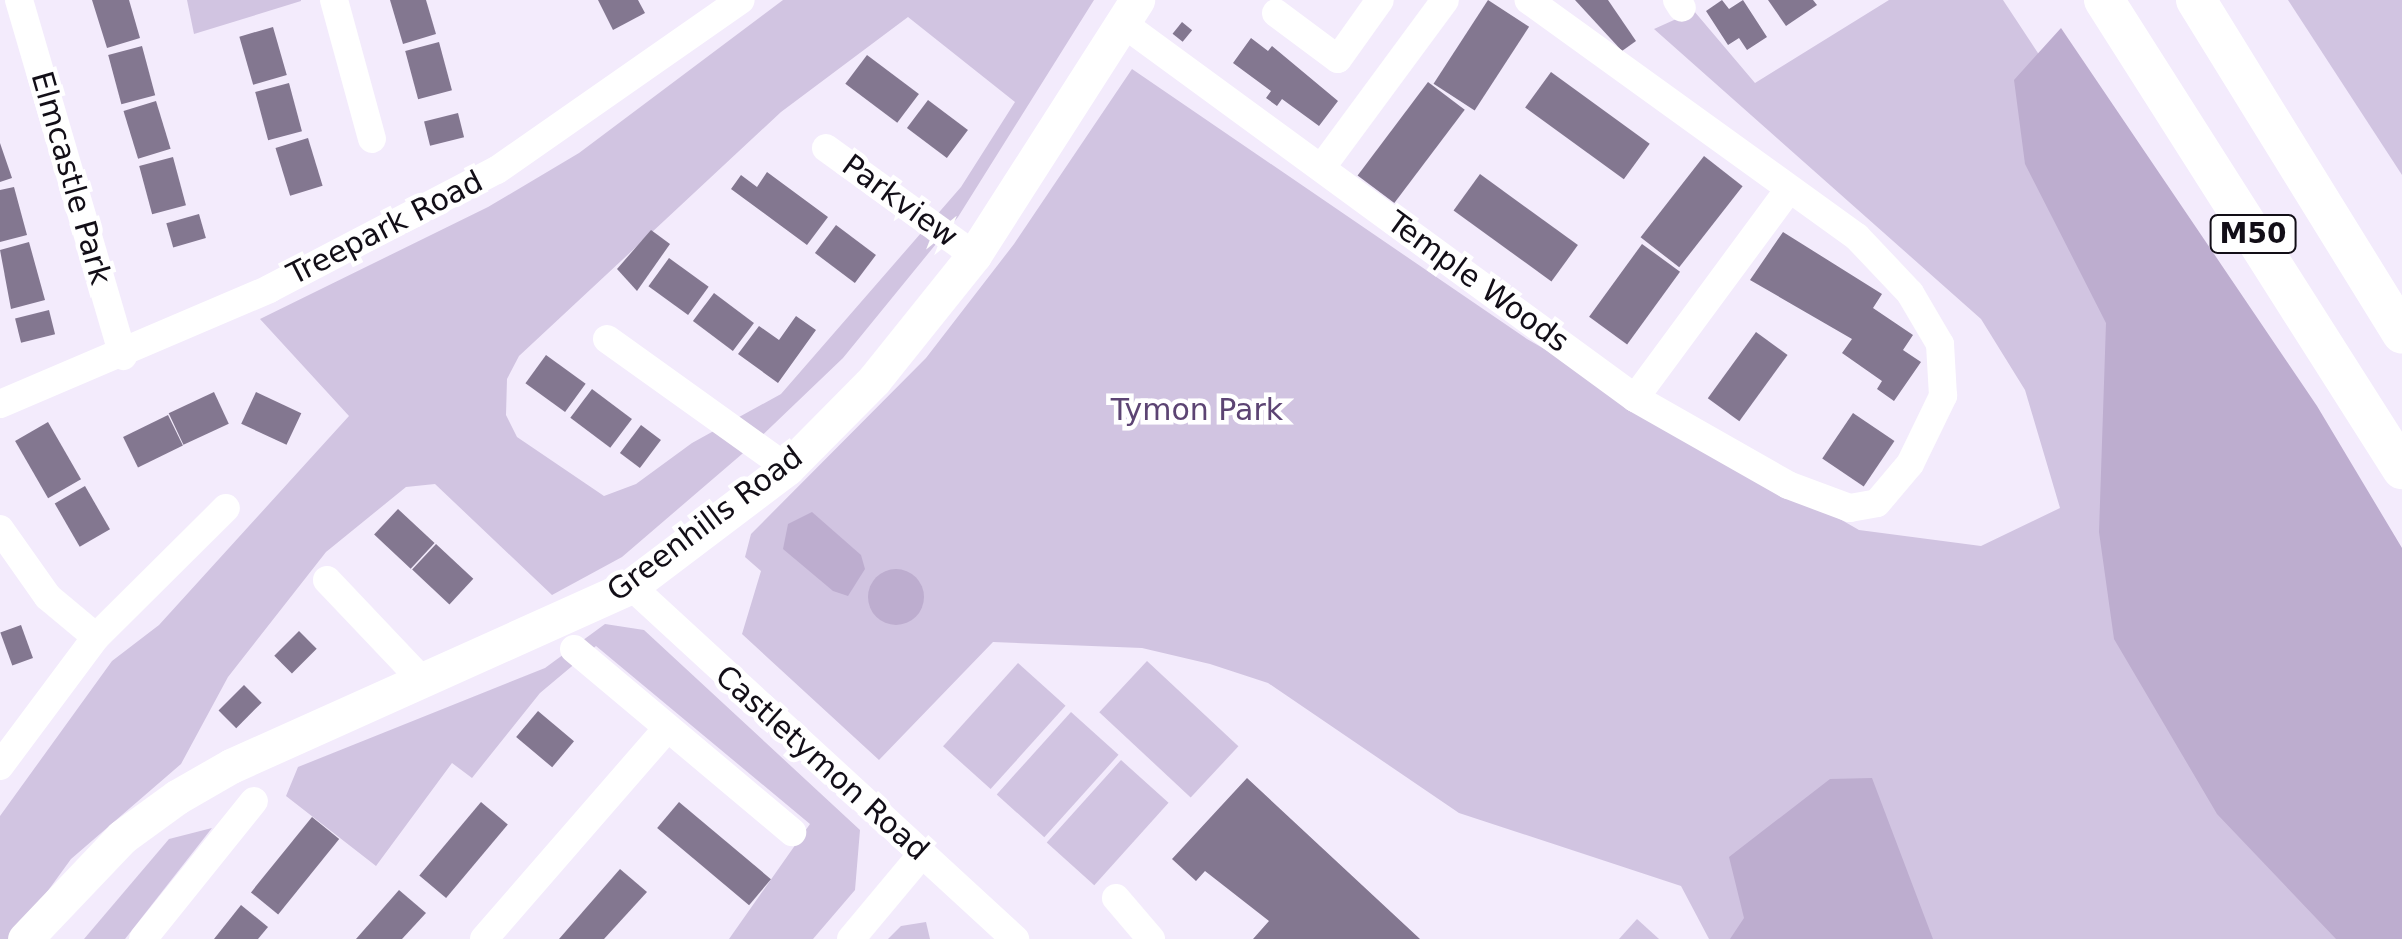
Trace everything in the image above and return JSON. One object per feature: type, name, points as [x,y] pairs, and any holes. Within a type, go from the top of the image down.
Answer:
[{"type":"highway","name":"M50","points":[[2104,0],[2402,469]]},
{"type":"highway","name":"M50","points":[[2196,0],[2402,334]]},
{"type":"main road","name":"Greenhills Road","points":[[26,939],[122,838],[177,797],[231,766],[631,586],[786,468],[874,380],[974,256],[1129,11]]},
{"type":"street","name":"Elmcastle Park","points":[[20,0],[124,356]]},
{"type":"street","points":[[334,0],[372,139]]},
{"type":"street","name":"Treepark Road","points":[[0,404],[124,356],[498,170],[741,0]]},
{"type":"street","points":[[1276,13],[1338,58],[1380,0]]},
{"type":"street","points":[[1322,166],[1445,0]]},
{"type":"street","name":"Temple Woods","points":[[1129,11],[1322,166],[1635,398],[1788,485],[1850,508],[1878,503],[1910,464],[1942,396],[1940,344],[1882,261],[1528,0]]},
{"type":"street","name":"Parkview","points":[[826,148],[974,256]]},
{"type":"street","points":[[1635,398],[1788,189]]},
{"type":"street","points":[[607,338],[786,468]]},
{"type":"street","points":[[0,766],[96,636],[226,508]]},
{"type":"street","points":[[0,529],[48,597],[96,636]]},
{"type":"street","points":[[327,580],[423,681]]},
{"type":"street","name":"Castletymon Road","points":[[631,586],[1015,939]]},
{"type":"street","points":[[574,649],[792,832]]},
{"type":"street","points":[[484,939],[666,730]]},
{"type":"street","points":[[143,939],[254,801]]},
{"type":"street","points":[[850,939],[922,854]]},
{"type":"street","points":[[1116,898],[1151,939]]},
{"type":"green space","points":[[187,0],[301,0],[301,1],[194,34]]},
{"type":"green space","points":[[783,0],[1094,0],[958,217],[843,358],[749,448],[622,557],[552,595],[435,484],[406,487],[326,552],[228,677],[181,764],[71,859],[13,939],[0,939],[0,816],[112,661],[159,625],[349,416],[260,319],[488,207],[579,153]],"holes":[[[908,17],[1015,102],[961,187],[781,394],[692,443],[636,484],[604,496],[517,437],[506,415],[507,379],[519,356],[781,112]]]},
{"type":"green space","name":"Tymon Park","points":[[1889,0],[2003,0],[2294,442],[2402,939],[1709,939],[1681,886],[1459,813],[1268,683],[1210,664],[1142,648],[993,642],[879,760],[742,634],[761,571],[745,557],[751,534],[926,358],[1014,244],[1132,69],[1527,339],[1859,530],[1981,546],[2060,508],[2025,390],[1981,319],[1654,29],[1694,11],[1755,83]]},
{"type":"green space","points":[[2288,0],[2402,0],[2402,175]]},
{"type":"green space","points":[[605,624],[644,630],[860,830],[855,890],[813,939],[729,939],[810,824],[596,646],[540,693],[472,778],[452,763],[376,866],[286,796],[298,767],[545,668]]},
{"type":"green space","points":[[1147,661],[1238,746],[1191,797],[1099,712]]},
{"type":"green space","points":[[1018,663],[1066,706],[991,789],[943,746]]},
{"type":"green space","points":[[1071,712],[1119,755],[1044,837],[997,794]]},
{"type":"green space","points":[[1121,760],[1169,803],[1094,885],[1047,842]]},
{"type":"green space","points":[[212,828],[125,939],[84,939],[169,839]]},
{"type":"green space","points":[[1637,919],[1659,939],[1619,939]]},
{"type":"green space","points":[[926,922],[930,939],[888,939],[901,926]]},
{"type":"shaded area","points":[[2061,28],[2317,406],[2402,548],[2402,939],[2336,939],[2217,814],[2114,639],[2099,532],[2106,323],[2025,164],[2014,80]]},
{"type":"shaded area","points":[[812,512],[861,555],[865,569],[848,596],[833,591],[783,549],[788,524]]},
{"type":"shaded area","points":[[896,569],[916,577],[924,597],[916,617],[896,625],[876,617],[868,597],[876,577]]},
{"type":"shaded area","points":[[1872,778],[1933,939],[1730,939],[1744,918],[1729,857],[1830,779]]},
{"type":"building","points":[[92,0],[129,0],[140,38],[107,48]]},
{"type":"building","points":[[390,0],[426,0],[436,34],[403,44]]},
{"type":"building","points":[[598,0],[638,0],[645,13],[613,30]]},
{"type":"building","points":[[1488,0],[1529,27],[1475,111],[1434,84]]},
{"type":"building","points":[[1575,0],[1608,0],[1636,41],[1622,51]]},
{"type":"building","points":[[1722,0],[1729,9],[1743,0],[1767,37],[1747,50],[1739,38],[1728,45],[1706,11]]},
{"type":"building","points":[[1768,0],[1813,0],[1817,5],[1786,26]]},
{"type":"building","points":[[1182,22],[1192,30],[1183,42],[1173,34]]},
{"type":"building","points":[[273,27],[287,75],[253,85],[239,37]]},
{"type":"building","points":[[1251,38],[1268,51],[1272,46],[1338,101],[1319,126],[1282,99],[1277,106],[1266,98],[1271,91],[1233,63]]},
{"type":"building","points":[[439,42],[452,90],[418,99],[405,51]]},
{"type":"building","points":[[142,46],[155,95],[121,104],[108,55]]},
{"type":"building","points":[[867,55],[919,94],[897,123],[845,84]]},
{"type":"building","points":[[1551,72],[1650,144],[1624,179],[1525,108]]},
{"type":"building","points":[[1428,82],[1465,110],[1394,203],[1358,175]]},
{"type":"building","points":[[289,83],[302,131],[268,140],[255,92]]},
{"type":"building","points":[[928,100],[968,130],[947,158],[907,128]]},
{"type":"building","points":[[156,101],[171,149],[138,159],[123,111]]},
{"type":"building","points":[[458,113],[464,137],[430,146],[424,121]]},
{"type":"building","points":[[308,138],[323,186],[290,196],[275,148]]},
{"type":"building","points":[[0,143],[12,178],[0,182]]},
{"type":"building","points":[[1704,156],[1743,186],[1679,267],[1641,237]]},
{"type":"building","points":[[173,157],[186,205],[152,214],[139,166]]},
{"type":"building","points":[[767,172],[828,217],[807,245],[731,189],[741,175],[757,187]]},
{"type":"building","points":[[1480,174],[1578,245],[1551,282],[1454,210]]},
{"type":"building","points":[[14,187],[27,235],[0,242],[0,190]]},
{"type":"building","points":[[199,214],[206,238],[173,247],[166,223]]},
{"type":"building","points":[[836,225],[876,255],[855,283],[815,253]]},
{"type":"building","points":[[651,230],[670,244],[637,291],[617,269]]},
{"type":"building","points":[[1783,232],[1882,294],[1873,308],[1913,335],[1903,350],[1921,362],[1894,401],[1877,389],[1882,381],[1842,353],[1852,339],[1750,280]]},
{"type":"building","points":[[29,242],[45,300],[11,309],[0,250]]},
{"type":"building","points":[[1642,244],[1680,272],[1627,344],[1589,317]]},
{"type":"building","points":[[669,258],[709,287],[688,315],[648,286]]},
{"type":"building","points":[[714,293],[754,323],[733,351],[693,321]]},
{"type":"building","points":[[49,310],[55,334],[21,343],[15,318]]},
{"type":"building","points":[[796,316],[816,330],[778,383],[738,354],[759,326],[779,340]]},
{"type":"building","points":[[1756,332],[1788,355],[1739,421],[1708,398]]},
{"type":"building","points":[[546,355],[586,384],[565,412],[525,383]]},
{"type":"building","points":[[592,389],[632,419],[610,448],[570,418]]},
{"type":"building","points":[[214,392],[229,424],[183,445],[169,413]]},
{"type":"building","points":[[256,392],[301,413],[287,445],[241,424]]},
{"type":"building","points":[[1853,413],[1894,441],[1864,487],[1822,459]]},
{"type":"building","points":[[168,415],[183,446],[138,467],[123,437]]},
{"type":"building","points":[[48,422],[81,479],[48,498],[15,441]]},
{"type":"building","points":[[641,425],[661,440],[640,468],[620,453]]},
{"type":"building","points":[[85,486],[110,529],[80,547],[55,504]]},
{"type":"building","points":[[398,509],[435,543],[411,569],[374,535]]},
{"type":"building","points":[[436,544],[473,579],[449,604],[412,570]]},
{"type":"building","points":[[21,625],[33,658],[12,665],[0,633]]},
{"type":"building","points":[[299,631],[317,649],[292,673],[274,656]]},
{"type":"building","points":[[244,685],[262,703],[236,728],[219,710]]},
{"type":"building","points":[[538,711],[574,741],[552,767],[516,737]]},
{"type":"building","points":[[1247,778],[1420,939],[1253,939],[1269,921],[1205,871],[1196,881],[1172,859]]},
{"type":"building","points":[[481,802],[508,824],[446,898],[419,876]]},
{"type":"building","points":[[679,802],[771,879],[749,905],[657,828]]},
{"type":"building","points":[[312,817],[339,839],[278,914],[251,892]]},
{"type":"building","points":[[620,869],[647,892],[604,939],[559,939]]},
{"type":"building","points":[[399,890],[426,913],[402,939],[356,939]]},
{"type":"building","points":[[241,905],[268,927],[258,939],[214,939]]}]
